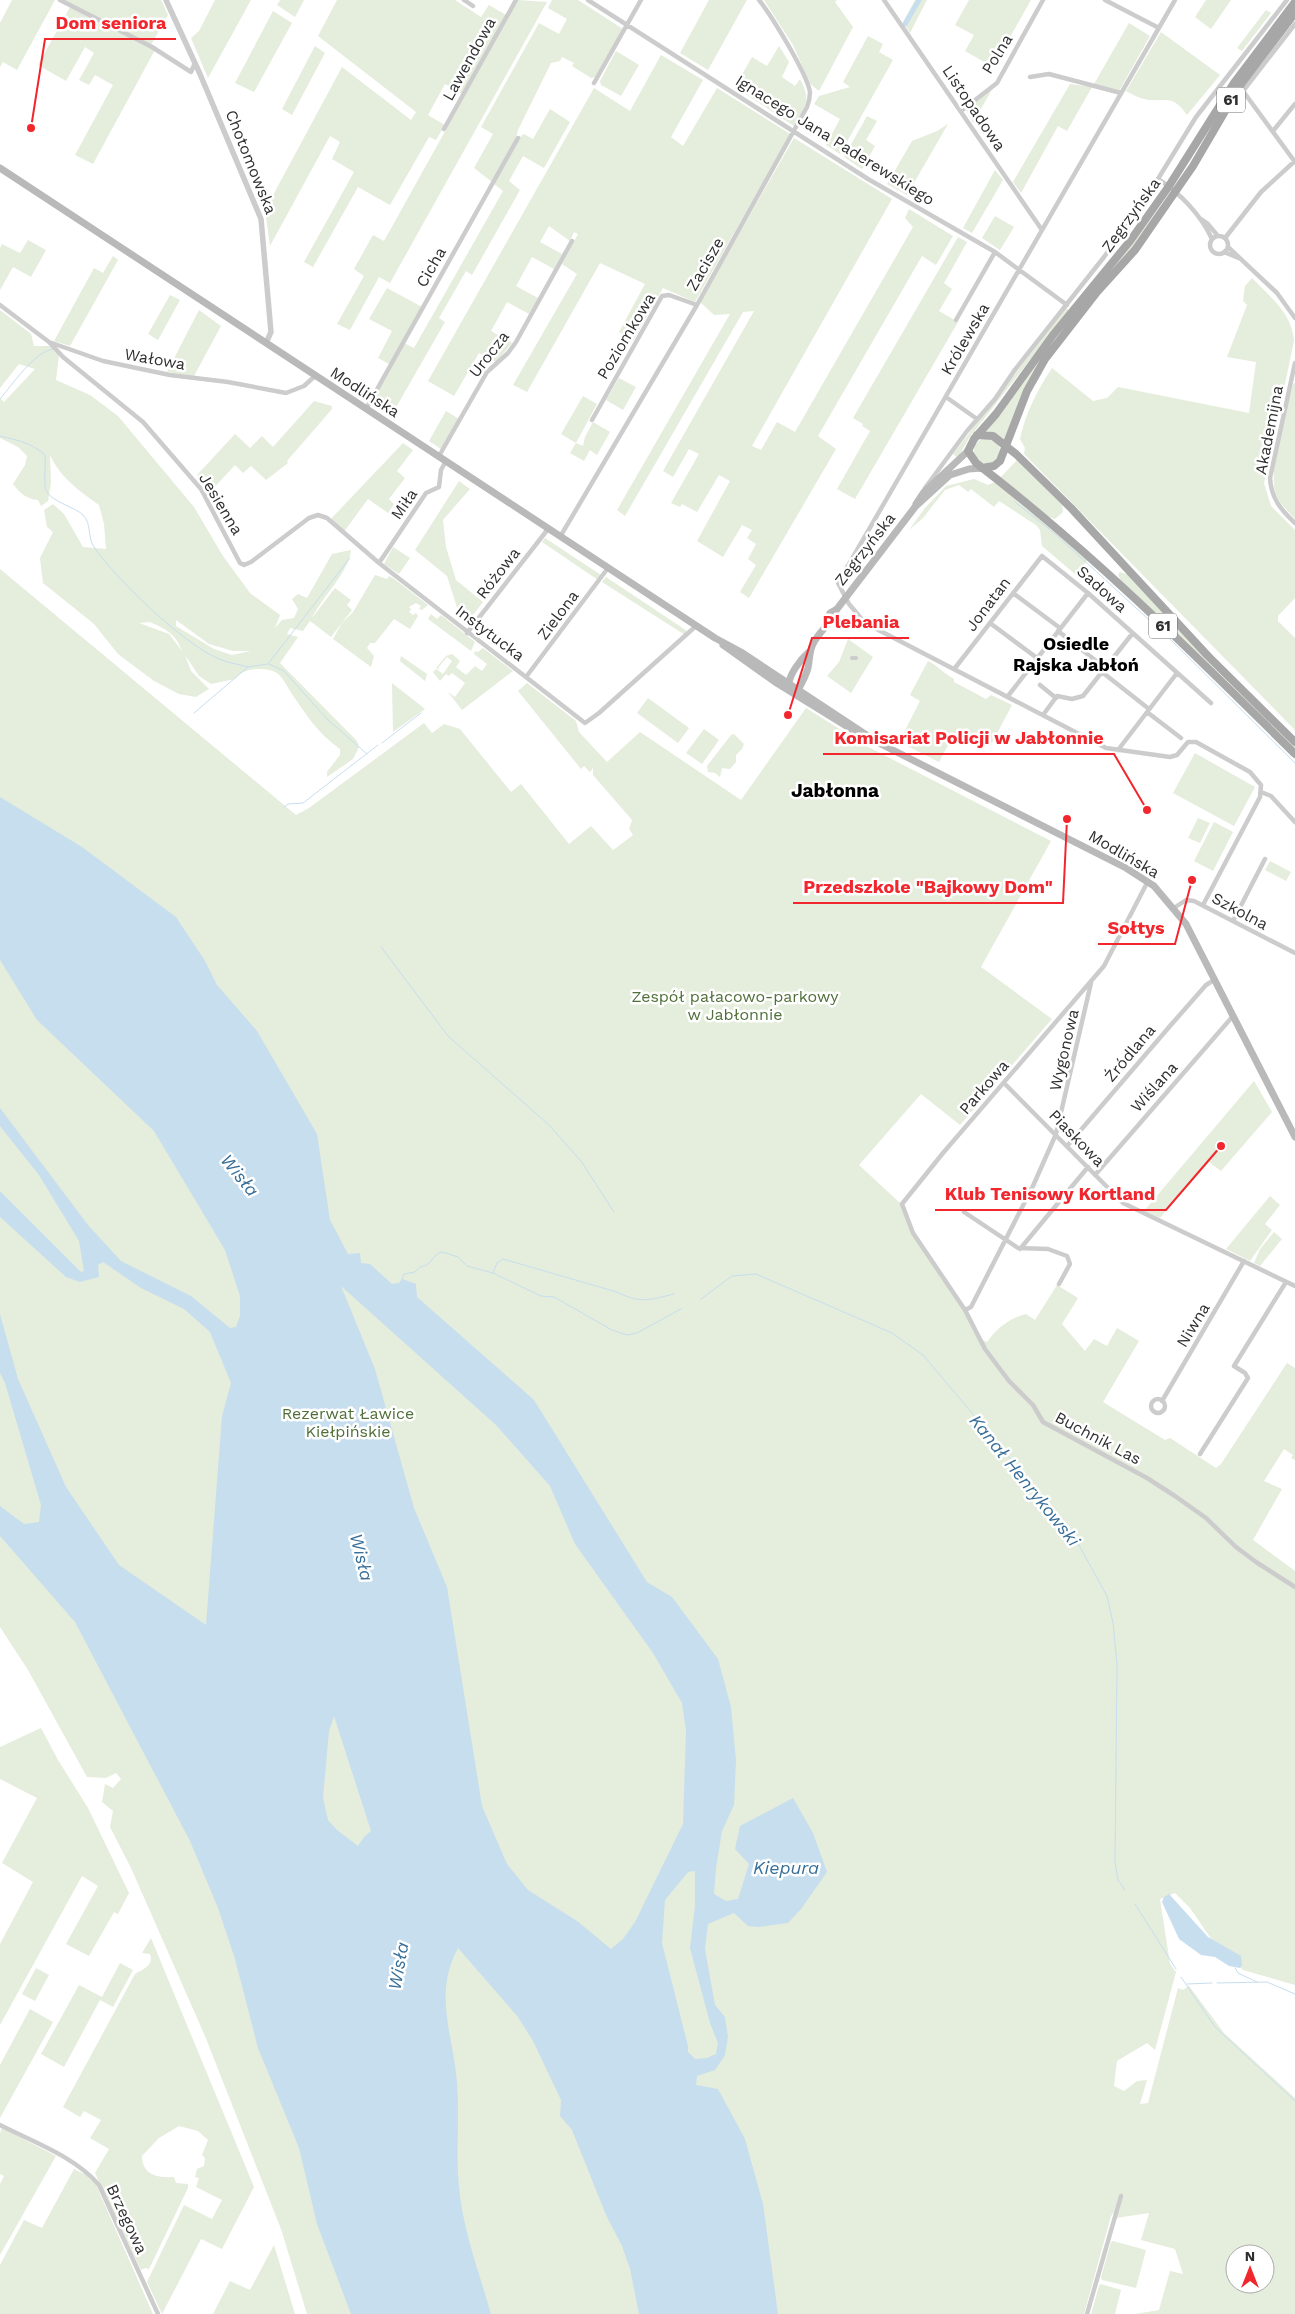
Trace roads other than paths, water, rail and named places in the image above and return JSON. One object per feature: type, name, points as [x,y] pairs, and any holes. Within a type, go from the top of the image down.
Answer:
[{"type":"main road","name":"Zegrzyńska","points":[[977,435],[996,414],[1053,335],[1130,241],[1169,186],[1234,83],[1295,2]]},
{"type":"main road","name":"Zegrzyńska","points":[[1006,446],[1027,391],[1045,359],[1086,305],[1135,250],[1193,166],[1226,107],[1252,68],[1295,13]]},
{"type":"main road","name":"Modlińska","points":[[0,168],[696,626],[735,648],[830,718],[1127,868],[1148,881],[1174,908],[1186,924],[1295,1138]]},
{"type":"main road","points":[[968,451],[977,435],[993,436],[1006,446],[997,464],[982,468]]},
{"type":"main road","name":"61","points":[[1006,446],[1071,508],[1198,646],[1295,742]]},
{"type":"main road","name":"Zegrzyńska","points":[[916,507],[924,492],[968,451]]},
{"type":"main road","name":"61","points":[[968,451],[982,468],[1046,520],[1189,650],[1295,754]]},
{"type":"main road","name":"Zegrzyńska","points":[[788,687],[802,659],[809,652],[825,626],[830,613],[837,609],[916,507],[950,475],[982,468]]},
{"type":"main road","name":"Zegrzyńska","points":[[798,690],[808,666],[809,652]]},
{"type":"main road","name":"Modlińska","points":[[788,687],[798,690],[877,742]]},
{"type":"street","points":[[60,0],[152,47],[191,72],[195,63]]},
{"type":"street","name":"Chotomowska","points":[[166,0],[195,63],[261,219],[271,332],[266,343]]},
{"type":"street","points":[[464,0],[473,6]]},
{"type":"street","name":"Lawendowa","points":[[444,129],[516,0]]},
{"type":"street","name":"Ignacego Jana Paderewskiego","points":[[588,0],[868,179],[995,252],[1067,305]]},
{"type":"street","points":[[594,83],[641,0]]},
{"type":"street","name":"Zacisze","points":[[560,537],[696,305],[807,107],[810,91],[790,48],[759,0]]},
{"type":"street","name":"Listopadowa","points":[[884,0],[1042,230]]},
{"type":"street","name":"Polna","points":[[961,111],[997,83],[1043,0]]},
{"type":"street","points":[[1105,0],[1159,28]]},
{"type":"street","name":"Królewska","points":[[1175,0],[838,583],[845,598],[865,623],[1106,748],[1168,757],[1177,754],[1188,742],[1196,742],[1253,775],[1259,782],[1261,792]]},
{"type":"street","points":[[924,492],[930,480],[977,419],[995,399],[1014,371],[1067,305],[1134,215],[1196,117],[1286,0]]},
{"type":"street","points":[[1226,107],[1243,91],[1295,24]]},
{"type":"street","points":[[1030,77],[1049,74],[1121,93]]},
{"type":"street","points":[[1225,238],[1261,192],[1295,162],[1243,91]]},
{"type":"street","points":[[1273,131],[1295,104]]},
{"type":"street","name":"Cicha","points":[[366,409],[518,138]]},
{"type":"street","points":[[1158,179],[1176,192],[1218,236],[1225,238]]},
{"type":"street","points":[[1200,218],[1212,239]]},
{"type":"street","points":[[1218,236],[1212,239],[1210,244],[1212,250],[1218,254],[1224,252],[1228,247]]},
{"type":"street","points":[[1225,238],[1228,247],[1277,293],[1295,318]]},
{"type":"street","name":"Urocza","points":[[439,456],[487,372],[508,353],[516,342],[572,241]]},
{"type":"street","points":[[956,320],[995,252]]},
{"type":"street","points":[[1224,252],[1241,259]]},
{"type":"street","name":"Poziomkowa","points":[[592,420],[662,296],[669,295],[696,305]]},
{"type":"street","name":"Wałowa","points":[[0,305],[49,342],[103,361],[133,369],[228,382],[286,393],[304,386],[314,376]]},
{"type":"street","name":"Jesienna","points":[[49,342],[63,357],[143,422],[201,489],[240,563],[248,565],[309,518],[318,515],[327,518],[379,564]]},
{"type":"street","name":"Akademijna","points":[[1295,363],[1270,478],[1273,495],[1279,506],[1295,523]]},
{"type":"street","points":[[946,397],[977,419]]},
{"type":"street","name":"Miła","points":[[379,564],[426,493],[439,487],[441,470],[446,461]]},
{"type":"street","name":"Różowa","points":[[467,633],[548,529]]},
{"type":"street","name":"Sadowa","points":[[1042,556],[1088,593],[1211,703]]},
{"type":"street","name":"Jonatan","points":[[955,668],[1042,556]]},
{"type":"street","name":"Instytucka","points":[[379,564],[585,723],[599,713],[696,626]]},
{"type":"street","name":"Zielona","points":[[526,677],[608,568]]},
{"type":"street","points":[[1012,593],[1059,630],[1181,738]]},
{"type":"street","points":[[1008,696],[1088,593]]},
{"type":"street","points":[[990,623],[1037,658]]},
{"type":"street","points":[[1043,715],[1056,698],[1061,695],[1078,698],[1083,696],[1132,634]]},
{"type":"street","points":[[1118,750],[1177,673]]},
{"type":"street","points":[[1040,685],[1056,698]]},
{"type":"street","points":[[1203,905],[1261,792],[1271,796],[1295,822]]},
{"type":"street","points":[[1233,921],[1265,859]]},
{"type":"street","name":"Parkowa","points":[[965,1310],[913,1233],[902,1204],[943,1153],[1109,959],[1148,881]]},
{"type":"street","name":"Szkolna","points":[[1174,908],[1190,899],[1295,953]]},
{"type":"street","name":"Źródlana","points":[[1068,1146],[1206,985],[1214,980]]},
{"type":"street","name":"Wygonowa","points":[[965,1310],[971,1307],[1056,1134],[1091,982]]},
{"type":"street","name":"Wiślana","points":[[1095,1175],[1233,1016]]},
{"type":"street","name":"Piaskowa","points":[[1004,1083],[1068,1146],[1114,1195],[1130,1208],[1176,1227],[1295,1286]]},
{"type":"street","points":[[1020,1249],[1088,1168]]},
{"type":"street","points":[[964,1212],[1020,1249],[1048,1249],[1067,1256],[1070,1264],[1060,1284]]},
{"type":"street","name":"Niwna","points":[[1162,1401],[1244,1261]]},
{"type":"street","points":[[1200,1454],[1248,1378],[1246,1373],[1234,1366],[1286,1282]]},
{"type":"street","name":"Buchnik Las","points":[[965,1310],[985,1349],[1009,1380],[1032,1405],[1043,1422],[1147,1478],[1206,1518],[1243,1552],[1295,1587]]},
{"type":"street","name":"Brzegowa","points":[[1,2127],[74,2164],[87,2172],[99,2185],[158,2314]]},
{"type":"street","points":[[1087,2314],[1121,2196]]},
{"type":"water","points":[[0,797],[82,847],[176,917],[205,961],[217,985],[257,1031],[317,1134],[330,1220],[348,1254],[360,1253],[361,1263],[370,1264],[392,1284],[399,1283],[402,1279],[416,1284],[417,1297],[534,1400],[647,1582],[672,1597],[718,1659],[731,1707],[736,1761],[734,1805],[722,1831],[714,1894],[726,1901],[738,1899],[749,1864],[735,1849],[740,1826],[793,1798],[813,1833],[827,1872],[801,1909],[788,1923],[758,1927],[748,1926],[734,1913],[708,1924],[705,1949],[715,2005],[725,2017],[728,2037],[725,2055],[715,2070],[697,2076],[696,2085],[718,2089],[745,2139],[763,2204],[778,2314],[639,2314],[630,2269],[622,2246],[606,2215],[572,2130],[560,2116],[561,2100],[533,2041],[518,2017],[458,1948],[451,1965],[446,1998],[457,2082],[460,2196],[465,2226],[491,2314],[351,2314],[317,2224],[299,2148],[258,2048],[235,1959],[218,1908],[190,1841],[75,1622],[0,1536],[0,1506],[24,1524],[39,1522],[41,1505],[5,1383],[0,1373],[0,1314],[18,1379],[66,1487],[119,1565],[206,1625],[222,1416],[231,1383],[210,1332],[184,1309],[141,1288],[103,1262],[98,1265],[99,1277],[80,1282],[66,1277],[0,1217],[0,1191],[81,1272],[84,1271],[79,1241],[39,1175],[0,1126],[0,1108],[88,1225],[121,1261],[191,1296],[230,1328],[236,1327],[240,1316],[240,1296],[225,1250],[154,1131],[37,1020],[0,960]],"holes":[[[341,1286],[496,1425],[550,1486],[575,1544],[653,1653],[682,1703],[686,1731],[683,1824],[635,1922],[623,1939],[611,1949],[577,1921],[528,1890],[507,1864],[482,1806],[447,1587],[414,1508],[375,1369]],[[334,1716],[371,1831],[358,1846],[337,1830],[328,1820],[323,1798],[329,1731]],[[695,1871],[695,1906],[690,1948],[710,2023],[718,2043],[716,2054],[707,2058],[695,2059],[688,2052],[662,1943],[665,1900],[688,1872]]]},
{"type":"water","points":[[1169,1894],[1208,1937],[1241,1956],[1242,1965],[1240,1968],[1229,1966],[1215,1957],[1201,1955],[1179,1939],[1162,1902],[1164,1897]]},
{"type":"waterway","points":[[905,24],[919,0]]},
{"type":"waterway","points":[[0,399],[31,362],[46,351],[53,349]]},
{"type":"waterway","points":[[0,436],[30,445],[45,455],[45,486],[50,496],[83,515],[88,522],[92,543],[104,561],[151,609],[204,651],[222,660],[248,667]]},
{"type":"waterway","points":[[1015,502],[1053,532],[1171,640],[1295,763]]},
{"type":"waterway","points":[[194,713],[248,667],[268,664],[350,558]]},
{"type":"waterway","points":[[269,664],[284,671],[327,719],[367,754]]},
{"type":"waterway","points":[[382,743],[421,713]]},
{"type":"waterway","points":[[284,807],[288,804],[303,803],[378,745]]},
{"type":"waterway","points":[[381,947],[448,1036],[549,1125],[581,1161],[614,1212]]},
{"type":"waterway","name":"Kanał Henrykowski","points":[[402,1279],[404,1274],[415,1272],[420,1267],[427,1265],[438,1253],[443,1252],[458,1257],[467,1266],[493,1273],[541,1296],[554,1297],[612,1330],[627,1335],[637,1333],[681,1309]]},
{"type":"waterway","points":[[493,1273],[497,1263],[503,1259],[633,1298],[645,1300],[674,1294]]},
{"type":"waterway","name":"Kanał Henrykowski","points":[[701,1299],[732,1276],[756,1274],[892,1333],[923,1355],[1070,1529],[1107,1596],[1113,1623],[1117,1664],[1115,1863],[1118,1880],[1125,1890]]},
{"type":"waterway","name":"Kanał Henrykowski","points":[[1135,1904],[1176,1969]]},
{"type":"waterway","points":[[1235,1968],[1238,1973],[1257,1982]]},
{"type":"waterway","name":"Kanał Henrykowski","points":[[1181,1977],[1215,2027],[1295,2101]]},
{"type":"waterway","points":[[1217,1983],[1267,1982],[1295,1994]]},
{"type":"waterway","points":[[1187,1984],[1212,1983]]},
{"type":"place","name":"Dom seniora","points":[[31,128]]},
{"type":"place","name":"Plebania","points":[[788,715]]},
{"type":"place","name":"Komisariat Policji w Jabłonnie","points":[[1147,810]]},
{"type":"place","name":"Przedszkole \"Bajkowy Dom\"","points":[[1067,819]]},
{"type":"place","name":"Sołtys","points":[[1192,880]]},
{"type":"place","name":"Klub Tenisowy Kortland","points":[[1221,1146]]},
{"type":"district","name":"Osiedle Rajska Jabłoń","points":[[1076,653]]},
{"type":"district","name":"Jabłonna","points":[[835,790]]},
{"type":"park label","name":"Zespół pałacowo-parkowy w Jabłonnie","points":[[735,1005]]},
{"type":"park label","name":"Rezerwat Ławice Kiełpińskie","points":[[348,1422]]},
{"type":"water label","name":"Wisła","points":[[240,1175]]},
{"type":"water label","name":"Wisła","points":[[362,1557]]},
{"type":"water label","name":"Kiepura","points":[[786,1867]]},
{"type":"water label","name":"Wisła","points":[[398,1966]]}]
